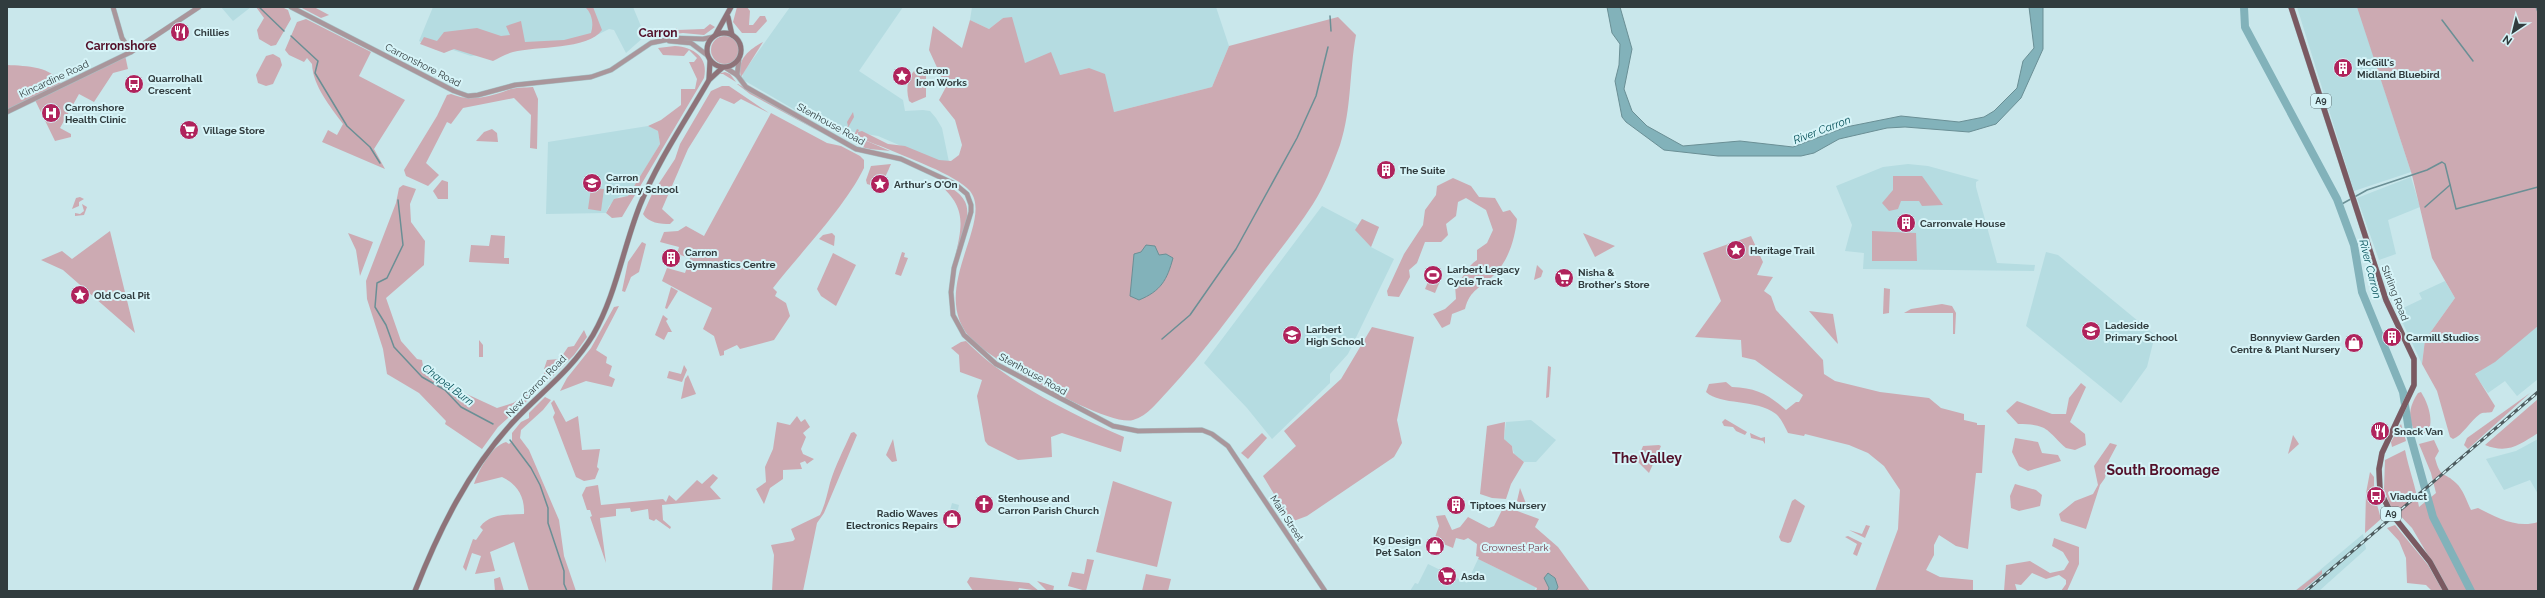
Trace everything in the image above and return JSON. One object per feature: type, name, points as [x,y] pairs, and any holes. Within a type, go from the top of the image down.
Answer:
[{"type":"main road","points":[[728,16],[728,24],[732,35],[741,46],[738,60],[724,68],[709,58],[708,43],[728,16],[731,7]]},
{"type":"main road","name":"Stirling Road","points":[[2291,7],[2386,300],[2414,359],[2416,380],[2384,449],[2379,469],[2382,496],[2391,514],[2430,562],[2446,591]]},
{"type":"main road","points":[[714,36],[724,33],[732,35]]},
{"type":"main road","name":"New Carron Road","points":[[709,58],[709,80]]},
{"type":"main road","name":"New Carron Road","points":[[415,591],[439,532],[481,462],[514,421],[564,373],[592,335],[611,295],[641,203],[709,80],[724,68]]},
{"type":"street","points":[[113,7],[122,38],[131,52],[199,7]]},
{"type":"street","name":"Carronshore Road","points":[[291,7],[447,88],[468,96],[514,85],[602,74],[644,46],[665,40],[714,36]]},
{"type":"street","name":"Carronshore Road","points":[[665,40],[691,43],[709,58]]},
{"type":"street","name":"Kincardine Road","points":[[7,112],[131,52]]},
{"type":"street","points":[[737,75],[738,60]]},
{"type":"street","name":"Stenhouse Road","points":[[724,68],[737,75],[746,87],[856,149],[901,159],[955,184],[967,194],[971,205],[971,212],[954,268],[951,292],[953,315],[964,335],[996,364],[1113,426],[1133,430],[1202,430],[1224,442],[1234,455]]},
{"type":"street","name":"Main Street","points":[[1234,455],[1325,591]]},
{"type":"shaded area","points":[[221,7],[251,7],[233,21]]},
{"type":"shaded area","points":[[433,7],[633,7],[645,36],[626,53],[614,30],[609,29],[585,41],[471,56],[453,50],[436,50],[419,41]]},
{"type":"shaded area","points":[[790,7],[903,7],[859,71],[903,100],[905,111],[930,111],[942,128],[950,167],[878,136],[842,130],[795,110],[742,79],[743,73]]},
{"type":"shaded area","points":[[972,7],[1216,7],[1229,46],[1212,87],[1114,112],[1089,68],[1060,75],[1025,63],[1003,18],[989,29],[970,20]]},
{"type":"shaded area","points":[[1607,7],[1620,7],[1632,49],[1624,89],[1632,111],[1647,126],[1683,146],[1740,141],[1793,147],[1846,127],[1901,116],[1959,122],[1984,117],[1994,111],[2017,88],[2023,61],[2034,48],[2029,7],[2043,7],[2043,49],[2021,98],[1996,124],[1969,132],[1905,127],[1887,128],[1839,139],[1814,153],[1801,156],[1718,156],[1664,150],[1626,122],[1622,117],[1615,81],[1619,65],[1620,44],[1612,33]]},
{"type":"shaded area","points":[[2297,7],[2358,8],[2411,172],[2354,191]]},
{"type":"shaded area","name":"Carron Primary School","points":[[648,126],[658,131],[660,144],[628,197],[620,196],[609,206],[606,213],[546,214],[548,142]]},
{"type":"shaded area","name":"Carronvale House","points":[[1908,164],[1928,166],[1979,180],[1976,182],[1976,187],[1997,263],[2035,265],[2034,271],[1863,269],[1864,253],[1845,251],[1852,225],[1836,186],[1883,167]]},
{"type":"shaded area","points":[[2411,177],[2420,207],[2388,220],[2396,254],[2379,260],[2357,198]]},
{"type":"shaded area","name":"Larbert High School","points":[[1322,206],[1358,225],[1362,219],[1379,227],[1371,247],[1394,259],[1348,354],[1330,374],[1330,383],[1272,439],[1247,408],[1204,363]]},
{"type":"shaded area","points":[[1146,245],[1155,246],[1159,255],[1166,254],[1173,258],[1168,273],[1158,289],[1147,297],[1139,300],[1130,296],[1134,254],[1141,252]]},
{"type":"shaded area","name":"Ladeside Primary School","points":[[2046,252],[2058,255],[2155,335],[2147,367],[2121,403],[2026,326]]},
{"type":"shaded area","points":[[2445,281],[2455,298],[2425,340],[2422,364],[2397,311],[2422,299],[2419,293]]},
{"type":"shaded area","points":[[2538,326],[2538,379],[2517,396],[2505,381],[2488,393],[2475,375]]},
{"type":"shaded area","points":[[1531,420],[1556,440],[1536,462],[1524,462],[1514,454],[1512,446],[1504,439],[1506,422]]},
{"type":"shaded area","points":[[2538,439],[2538,494],[2530,480],[2504,490],[2486,459],[2516,451]]},
{"type":"shaded area","points":[[952,503],[959,505],[955,523],[947,522]]},
{"type":"shaded area","points":[[2363,534],[2366,549],[2319,591],[2295,591]]},
{"type":"shaded area","points":[[1478,559],[1536,587],[1534,591],[1410,591],[1415,583],[1418,584],[1428,564],[1467,583]]},
{"type":"shaded area","points":[[1548,573],[1555,578],[1558,587],[1556,591],[1548,591],[1549,588],[1544,578]]},
{"type":"green space","points":[[256,7],[282,7],[288,10],[291,19],[276,45],[271,46],[259,39],[257,30],[264,18]]},
{"type":"green space","points":[[300,7],[314,7],[329,15],[321,18]]},
{"type":"green space","points":[[585,7],[593,7],[602,30],[595,36],[585,41],[574,44],[513,52],[493,61],[454,49],[444,53],[420,44],[424,37],[437,41],[444,32],[477,28],[501,36],[510,35],[506,26],[521,21],[525,42],[564,40],[591,33],[592,19]]},
{"type":"green space","points":[[737,7],[747,7],[750,11],[749,25],[753,25],[760,16],[765,16],[767,21],[756,33],[742,33],[733,22]]},
{"type":"green space","points":[[2357,7],[2538,7],[2538,326],[2495,362],[2475,374],[2495,406],[2492,412],[2480,414],[2460,435],[2453,439],[2450,437],[2437,391],[2422,364],[2425,340],[2455,298],[2432,258],[2412,175]]},
{"type":"green space","points":[[1012,17],[1025,63],[1051,52],[1060,75],[1089,68],[1105,74],[1114,112],[1212,87],[1229,46],[1338,17],[1356,35],[1347,118],[1344,131],[1325,183],[1317,197],[1308,212],[1219,331],[1182,376],[1152,408],[1133,420],[1120,419],[1100,413],[1051,391],[1003,363],[973,341],[960,322],[956,302],[958,281],[974,221],[975,204],[970,191],[942,172],[870,142],[858,135],[858,132],[862,131],[888,144],[905,146],[939,160],[951,161],[959,155],[962,145],[955,120],[939,100],[946,87],[929,50],[933,26],[962,48],[970,20],[989,29],[1003,18]]},
{"type":"green space","points":[[306,19],[371,52],[359,76],[405,100],[374,149],[385,169],[322,142],[328,130],[337,135],[343,124],[319,88],[315,80],[312,64],[307,58],[304,62],[289,55],[285,50],[297,22]]},
{"type":"green space","points":[[710,24],[715,27],[704,35],[683,33],[656,36],[653,30],[658,28],[660,31],[664,30],[666,33],[677,28],[677,30],[704,29]]},
{"type":"green space","points":[[725,36],[735,40],[739,50],[735,60],[725,64],[715,60],[711,50],[715,40]]},
{"type":"green space","points":[[763,42],[741,77],[740,65],[745,55]]},
{"type":"green space","points":[[675,46],[688,48],[698,54],[704,64],[704,78],[622,217],[612,218],[606,213],[614,199],[628,196],[660,144],[658,131],[648,126],[661,120],[681,105],[681,89],[695,89],[697,79],[689,62],[694,62],[697,58],[689,50],[684,56],[663,55],[658,48]]},
{"type":"green space","points":[[273,54],[280,58],[282,65],[273,84],[266,86],[258,83],[256,75],[266,56]]},
{"type":"green space","points":[[125,55],[128,69],[113,73],[94,102],[79,94],[60,128],[71,134],[71,137],[55,141],[34,98],[7,112],[7,65],[38,68],[52,74],[62,85]]},
{"type":"green space","points":[[920,65],[926,69],[926,97],[912,103],[909,101],[908,96],[908,81]]},
{"type":"green space","points":[[725,72],[730,74],[736,82],[723,74],[718,74]]},
{"type":"green space","points":[[738,84],[820,132],[750,94]]},
{"type":"green space","points":[[722,86],[729,86],[769,113],[741,99],[734,104],[720,98],[688,149],[662,209],[674,220],[670,224],[666,224],[648,219],[643,214],[652,194],[675,159],[680,144],[711,91]]},
{"type":"green space","points":[[533,87],[538,99],[537,149],[530,148],[531,115],[514,98],[463,108],[451,124],[447,122],[426,163],[439,175],[428,186],[406,176],[404,170],[437,116],[447,95],[451,94],[465,98],[480,98],[514,88]]},
{"type":"green space","points":[[853,112],[854,117],[845,133],[841,134],[802,113],[841,130],[848,126],[847,122]]},
{"type":"green space","points":[[771,113],[827,143],[841,146],[860,156],[864,160],[864,168],[856,183],[835,213],[773,288],[777,292],[775,296],[786,303],[790,316],[774,340],[740,349],[737,345],[724,351],[724,355],[720,356],[714,336],[703,329],[712,308],[662,281],[667,268],[685,273],[690,258],[677,254],[679,247],[660,242],[664,232],[678,231],[686,226],[704,236]]},
{"type":"green space","points":[[492,129],[497,133],[498,142],[476,141],[484,132]]},
{"type":"green space","points":[[857,129],[859,130],[857,134],[860,138],[890,151],[869,149],[859,146],[852,139]]},
{"type":"green space","points":[[891,164],[885,177],[880,183],[876,185],[867,184],[866,180],[871,166]]},
{"type":"green space","points":[[1893,176],[1922,176],[1943,205],[1922,206],[1919,201],[1901,201],[1898,209],[1889,211],[1882,203],[1893,190]]},
{"type":"green space","points":[[1453,178],[1471,186],[1479,197],[1495,198],[1503,212],[1510,210],[1517,219],[1515,234],[1504,263],[1494,275],[1476,289],[1467,302],[1465,309],[1452,314],[1450,324],[1442,328],[1433,314],[1445,309],[1456,299],[1455,285],[1471,265],[1477,260],[1477,250],[1487,243],[1493,230],[1486,210],[1466,198],[1458,202],[1456,216],[1446,224],[1448,235],[1441,242],[1425,242],[1417,263],[1409,270],[1410,277],[1399,297],[1388,296],[1387,291],[1404,254],[1423,225],[1425,210],[1436,195],[1437,186]]},
{"type":"green space","points":[[442,180],[448,182],[448,199],[438,199],[433,191]]},
{"type":"green space","points":[[940,182],[953,189],[962,197],[966,204],[966,222],[955,257],[960,234],[960,216],[954,200],[938,183]]},
{"type":"green space","points":[[403,185],[416,189],[410,204],[411,222],[425,241],[424,265],[386,298],[401,341],[417,359],[422,360],[423,366],[445,384],[497,408],[513,403],[538,387],[540,389],[498,427],[482,449],[445,424],[446,421],[419,393],[387,374],[383,349],[367,299],[366,281],[396,203],[399,188]]},
{"type":"green space","points":[[591,188],[604,189],[601,211],[588,209]]},
{"type":"green space","points":[[80,197],[84,199],[79,202],[79,206],[72,209],[76,198]]},
{"type":"green space","points":[[82,204],[87,207],[84,215],[75,216],[75,213],[80,214],[84,211]]},
{"type":"green space","points":[[1362,219],[1379,227],[1371,247],[1355,230]]},
{"type":"green space","points":[[110,231],[135,333],[63,270],[41,260],[62,251],[72,259]]},
{"type":"green space","points":[[1872,231],[1916,233],[1917,261],[1872,261]]},
{"type":"green space","points":[[348,233],[373,242],[360,276],[356,250]]},
{"type":"green space","points":[[832,233],[835,236],[834,246],[819,239],[823,235]]},
{"type":"green space","points":[[1583,233],[1615,246],[1595,257]]},
{"type":"green space","points":[[491,235],[505,236],[504,258],[509,258],[509,264],[469,262],[471,245],[489,246]]},
{"type":"green space","points":[[1751,236],[1763,262],[1757,275],[1773,277],[1764,291],[1771,296],[1776,310],[1823,360],[1824,374],[1835,381],[1880,392],[1929,398],[1941,408],[1964,414],[1964,420],[1977,423],[1977,425],[1985,425],[1982,473],[1976,473],[1968,549],[1956,546],[1939,535],[1934,545],[1934,555],[1926,570],[1940,577],[1973,580],[1973,591],[1875,591],[1898,529],[1900,490],[1884,466],[1868,453],[1849,445],[1805,434],[1804,436],[1788,433],[1778,416],[1768,409],[1720,399],[1706,392],[1709,384],[1726,382],[1732,387],[1755,390],[1767,396],[1786,410],[1796,402],[1799,402],[1803,395],[1755,360],[1742,357],[1741,340],[1695,337],[1721,301],[1703,253]]},
{"type":"green space","points":[[642,242],[646,244],[639,272],[631,277],[625,292],[622,291],[628,262]]},
{"type":"green space","points":[[902,252],[905,253],[904,257],[908,258],[901,276],[895,274]]},
{"type":"green space","points":[[833,253],[856,265],[836,306],[821,296],[817,289]]},
{"type":"green space","points":[[1537,265],[1543,271],[1541,277],[1534,280]]},
{"type":"green space","points":[[1433,270],[1443,274],[1435,293],[1425,289]]},
{"type":"green space","points":[[671,287],[678,291],[667,309],[665,308]]},
{"type":"green space","points":[[1884,288],[1890,289],[1889,313],[1883,314]]},
{"type":"green space","points":[[1942,304],[1952,306],[1956,313],[1955,334],[1953,334],[1953,313],[1904,313],[1911,309]]},
{"type":"green space","points":[[619,306],[596,350],[607,357],[606,363],[612,366],[609,376],[615,379],[612,387],[586,381],[560,391],[567,378],[591,348],[614,307]]},
{"type":"green space","points":[[1809,311],[1833,314],[1838,344],[1836,342]]},
{"type":"green space","points":[[663,315],[668,319],[666,321],[672,332],[668,332],[664,340],[655,335]]},
{"type":"green space","points":[[1372,327],[1414,337],[1397,420],[1402,443],[1394,457],[1307,516],[1291,522],[1263,476],[1296,446],[1284,431],[1341,379]]},
{"type":"green space","points":[[584,330],[587,337],[574,355],[546,383],[544,382],[544,369],[547,360],[560,359],[568,347],[574,346]]},
{"type":"green space","points":[[479,340],[483,345],[483,357],[479,357]]},
{"type":"green space","points":[[966,341],[1000,370],[1040,396],[1124,437],[1121,452],[1062,433],[1051,437],[1052,457],[1018,460],[988,445],[985,441],[977,396],[982,380],[960,372],[959,355],[951,348],[961,342]]},
{"type":"green space","points":[[684,365],[687,370],[682,382],[667,378],[669,371],[681,374]]},
{"type":"green space","points":[[1548,366],[1551,367],[1549,397],[1546,398]]},
{"type":"green space","points":[[688,375],[696,394],[681,399],[685,379]]},
{"type":"green space","points":[[2081,383],[2086,387],[2070,422],[2085,434],[2086,445],[2075,450],[2066,448],[2050,432],[2042,427],[2028,424],[2018,424],[2006,411],[2017,401],[2052,414],[2066,414],[2069,398]]},
{"type":"green space","points":[[2421,392],[2428,407],[2430,428],[2428,432],[2418,436],[2412,425],[2410,414],[2412,404],[2418,393]]},
{"type":"green space","points":[[2530,393],[2468,449],[2464,445],[2467,438]]},
{"type":"green space","points":[[545,397],[551,400],[543,410],[521,430],[520,438],[529,450],[559,520],[564,556],[576,591],[529,591],[514,542],[490,552],[495,571],[475,574],[481,556],[472,553],[466,571],[463,567],[473,539],[476,540],[483,530],[480,527],[484,522],[494,517],[524,514],[523,502],[519,492],[512,483],[502,477],[474,484],[486,459],[495,448],[506,442],[509,444],[512,441],[512,433],[521,422],[529,418],[529,413]]},
{"type":"green space","points":[[2538,399],[2538,433],[2513,447],[2500,449],[2485,445]]},
{"type":"green space","points":[[554,400],[566,422],[578,416],[582,450],[600,449],[597,467],[599,469],[595,479],[584,481],[576,477],[553,417],[555,413],[551,403]]},
{"type":"green space","points":[[797,416],[801,422],[805,419],[810,427],[803,433],[806,437],[801,449],[803,454],[814,459],[807,464],[805,461],[800,463],[802,469],[783,470],[783,479],[770,488],[764,504],[756,489],[766,482],[765,467],[773,449],[777,422],[790,425]]},
{"type":"green space","points":[[1725,419],[1747,432],[1745,435],[1736,431],[1733,427],[1724,426],[1722,422]]},
{"type":"green space","points":[[1505,422],[1504,439],[1512,446],[1513,453],[1524,462],[1511,484],[1506,499],[1492,498],[1480,494],[1487,426]]},
{"type":"green space","points":[[2401,424],[2406,441],[2392,447],[2391,442]]},
{"type":"green space","points":[[854,432],[857,435],[824,513],[817,523],[803,591],[772,591],[774,555],[771,545],[793,541],[795,539],[791,529],[820,515],[825,504],[830,483],[837,464],[851,433]]},
{"type":"green space","points":[[1262,433],[1267,438],[1248,459],[1241,453]]},
{"type":"green space","points":[[1750,433],[1761,438],[1765,437],[1765,444],[1763,441],[1751,438]]},
{"type":"green space","points":[[2293,435],[2299,444],[2288,454]]},
{"type":"green space","points":[[2015,438],[2038,442],[2042,453],[2058,455],[2061,461],[2028,471],[2019,466],[2012,452]]},
{"type":"green space","points":[[893,439],[897,461],[892,462],[886,455]]},
{"type":"green space","points":[[2434,440],[2439,451],[2435,458],[2439,470],[2452,479],[2463,492],[2471,510],[2478,508],[2499,518],[2515,523],[2530,524],[2538,522],[2538,591],[2449,591],[2412,528],[2390,505],[2384,489],[2385,460],[2405,450],[2419,507],[2436,493],[2431,473],[2419,444]]},
{"type":"green space","points":[[2110,443],[2117,445],[2109,460],[2105,478],[2100,485],[2086,529],[2061,521],[2059,514],[2075,501],[2093,494],[2098,485],[2094,466]]},
{"type":"green space","points":[[1643,446],[1661,446],[1649,473],[1637,461]]},
{"type":"green space","points":[[2370,472],[2374,477],[2374,494],[2381,519],[2365,533],[2366,493]]},
{"type":"green space","points":[[713,474],[718,478],[710,487],[721,499],[662,505],[663,520],[671,527],[670,529],[656,519],[654,521],[649,519],[648,509],[631,512],[630,508],[616,509],[616,516],[600,518],[606,563],[590,517],[592,516],[590,510],[587,510],[582,495],[586,487],[598,485],[601,505],[663,499],[666,502],[669,495],[676,501],[697,480],[702,484]]},
{"type":"green space","points":[[1113,481],[1172,502],[1157,567],[1096,552]]},
{"type":"green space","points":[[2015,484],[2036,490],[2042,495],[2040,506],[2019,511],[2011,508],[2010,496]]},
{"type":"green space","points":[[1520,488],[1527,506],[1517,501]]},
{"type":"green space","points":[[1795,499],[1805,506],[1791,542],[1788,543],[1781,541],[1779,537],[1792,501]]},
{"type":"green space","name":"Crownest Park","points":[[1504,506],[1539,519],[1535,527],[1558,547],[1590,591],[1536,591],[1537,588],[1478,559],[1479,557],[1476,556],[1477,544],[1468,538],[1464,540],[1456,538],[1453,548],[1434,540],[1439,526],[1436,516],[1445,515],[1452,530],[1460,527],[1468,517],[1489,528],[1494,526]]},
{"type":"green space","points":[[1866,525],[1870,526],[1865,538],[1849,530],[1862,534]]},
{"type":"green space","points":[[2395,525],[2428,565],[2443,591],[2432,591],[2426,585],[2407,583],[2406,558],[2399,541],[2387,528]]},
{"type":"green space","points":[[1848,536],[1862,543],[1857,556],[1853,554],[1857,544],[1845,537]]},
{"type":"green space","points":[[2054,538],[2079,547],[2079,564],[2067,591],[2061,591],[2066,584],[2066,580],[2059,575],[2046,579],[2032,573],[2021,585],[2015,584],[2017,591],[2004,591],[2006,565],[2030,561],[2050,573],[2064,570],[2069,562],[2063,552],[2052,546]]},
{"type":"green space","points":[[1087,559],[1094,560],[1086,591],[1068,586],[1072,572],[1084,574]]},
{"type":"green space","points":[[2322,570],[2322,574],[2302,591],[2295,591]]},
{"type":"green space","points":[[1146,574],[1171,579],[1168,591],[1142,591]]},
{"type":"green space","points":[[500,577],[504,591],[495,591],[494,579]]},
{"type":"green space","points":[[970,577],[1029,583],[1039,591],[1019,588],[1018,591],[973,591],[967,582]]},
{"type":"green space","points":[[1037,581],[1054,586],[1053,591],[1047,591]]},
{"type":"waterway","name":"Chapel Burn","points":[[259,7],[284,31]]},
{"type":"waterway","name":"River Carron","points":[[2244,7],[2245,27],[2337,199],[2354,245],[2362,292],[2403,392],[2409,431],[2433,517],[2471,591]]},
{"type":"waterway","points":[[2536,7],[2538,12]]},
{"type":"waterway","points":[[1330,16],[1331,31]]},
{"type":"waterway","points":[[2442,20],[2473,61]]},
{"type":"waterway","name":"Chapel Burn","points":[[291,36],[318,61],[315,73],[347,126],[370,147],[380,163]]},
{"type":"waterway","points":[[1162,339],[1190,315],[1236,249],[1297,138],[1316,96],[1328,47]]},
{"type":"waterway","points":[[2340,205],[2367,190],[2427,170],[2442,162],[2445,164],[2456,209],[2538,187]]},
{"type":"waterway","points":[[2425,207],[2450,185]]},
{"type":"waterway","name":"Chapel Burn","points":[[398,200],[403,245],[387,278],[377,283],[375,307],[386,325],[394,347],[422,377],[445,390],[461,407],[493,424]]},
{"type":"waterway","name":"Chapel Burn","points":[[510,440],[531,468],[540,485],[548,508],[548,523],[564,571],[564,584],[567,591]]},
{"type":"railway","points":[[2306,591],[2538,392]]},
{"type":"place","name":"Chillies","points":[[180,32]]},
{"type":"place","name":"McGill's Midland Bluebird","points":[[2343,68]]},
{"type":"place","name":"Carron Iron Works","points":[[902,76]]},
{"type":"place","name":"Quarrolhall Crescent","points":[[134,84]]},
{"type":"place","name":"Carronshore Health Clinic","points":[[51,113]]},
{"type":"place","name":"Village Store","points":[[189,130]]},
{"type":"place","name":"The Suite","points":[[1386,170]]},
{"type":"place","name":"Carron Primary School","points":[[592,183]]},
{"type":"place","name":"Arthur's O'On","points":[[880,184]]},
{"type":"place","name":"Carronvale House","points":[[1906,223]]},
{"type":"place","name":"Heritage Trail","points":[[1736,250]]},
{"type":"place","name":"Carron Gymnastics Centre","points":[[671,258]]},
{"type":"place","name":"Larbert Legacy Cycle Track","points":[[1433,275]]},
{"type":"place","name":"Nisha & Brother's Store","points":[[1564,278]]},
{"type":"place","name":"Old Coal Pit","points":[[80,295]]},
{"type":"place","name":"Ladeside Primary School","points":[[2091,331]]},
{"type":"place","name":"Larbert High School","points":[[1292,335]]},
{"type":"place","name":"Carmill Studios","points":[[2392,337]]},
{"type":"place","name":"Bonnyview Garden Centre & Plant Nursery","points":[[2354,343]]},
{"type":"place","name":"Snack Van","points":[[2380,431]]},
{"type":"place","name":"Viaduct","points":[[2376,496]]},
{"type":"place","name":"Stenhouse and Carron Parish Church","points":[[984,504]]},
{"type":"place","name":"Tiptoes Nursery","points":[[1456,505]]},
{"type":"place","name":"Radio Waves Electronics Repairs","points":[[952,519]]},
{"type":"place","name":"K9 Design Pet Salon","points":[[1435,546]]},
{"type":"place","name":"Asda","points":[[1447,576]]},
{"type":"district","name":"Carron","points":[[658,33]]},
{"type":"district","name":"Carronshore","points":[[121,46]]},
{"type":"district","name":"The Valley","points":[[1647,458]]},
{"type":"district","name":"South Broomage","points":[[2163,470]]}]
